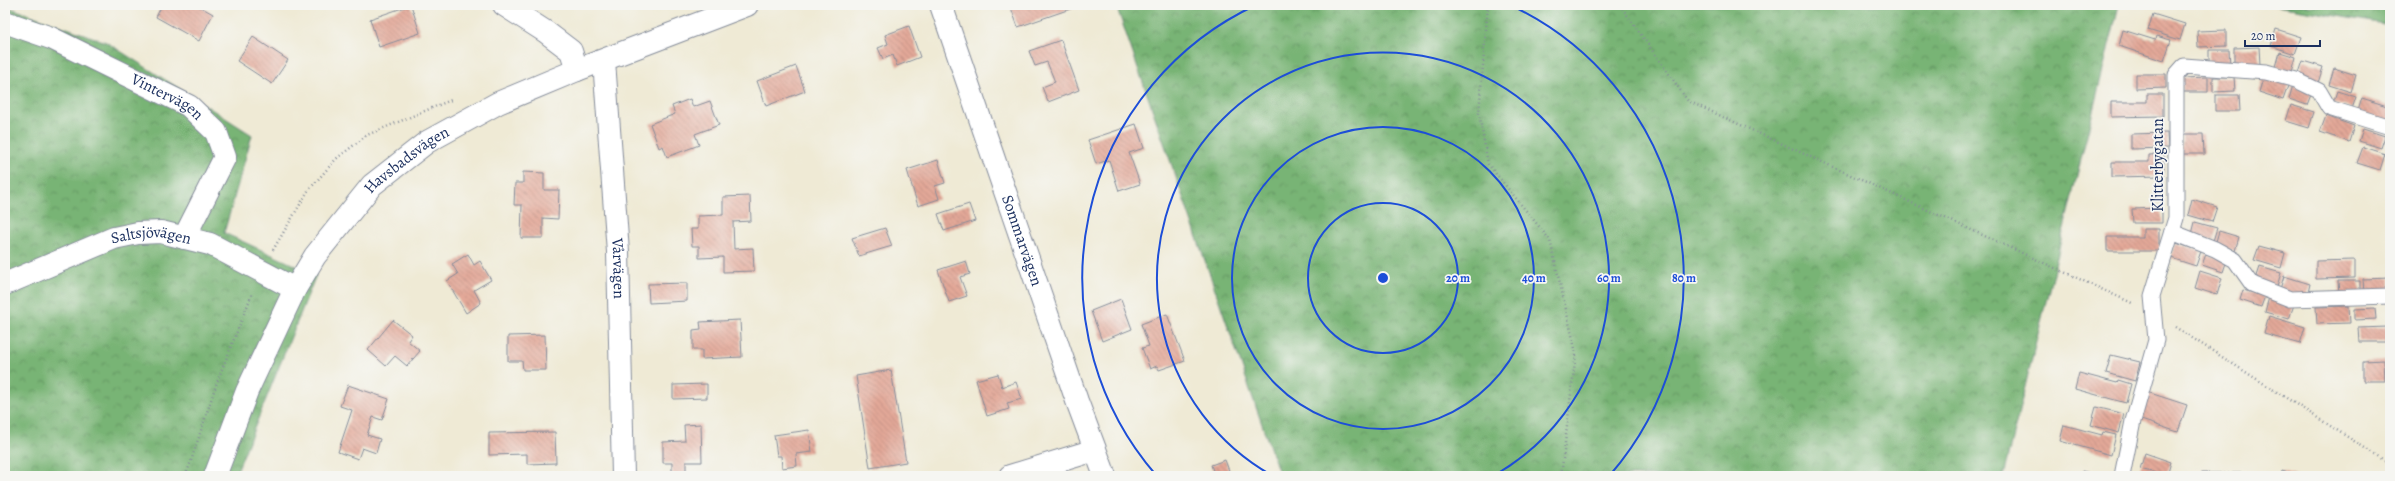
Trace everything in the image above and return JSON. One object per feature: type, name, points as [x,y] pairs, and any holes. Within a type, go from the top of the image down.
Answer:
[{"type":"street","points":[[504,5],[546,32],[571,51],[576,70]]},
{"type":"street","name":"Havsbadsvägen","points":[[215,476],[247,391],[295,289],[315,256],[372,185],[427,142],[498,103],[576,70],[604,61],[747,5]]},
{"type":"street","name":"Sommarvägen","points":[[941,5],[1105,476]]},
{"type":"street","name":"Vintervägen","points":[[5,22],[51,38],[188,106],[216,132],[225,157],[184,238]]},
{"type":"street","name":"Vårvägen","points":[[604,61],[618,252],[623,476]]},
{"type":"street","name":"Saltsjövägen","points":[[5,284],[114,238],[138,233],[161,232],[210,244],[295,289]]},
{"type":"street","points":[[1010,476],[1095,450]]},
{"type":"lane","name":"Klitterbygatan","points":[[2122,476],[2133,421],[2156,340],[2152,296],[2176,218],[2176,76],[2184,66],[2266,72],[2296,80],[2319,91],[2329,108],[2390,127]]},
{"type":"lane","points":[[2172,232],[2215,249],[2236,260],[2252,284],[2290,299],[2390,296]]},
{"type":"path","points":[[1488,5],[1479,113],[1488,164],[1550,240],[1576,353],[1561,476]]},
{"type":"path","points":[[1620,5],[1688,101],[2153,313],[2390,464]]},
{"type":"green space","points":[[1116,5],[2119,5],[2003,476],[1280,476]]},
{"type":"green space","points":[[2272,5],[2390,5],[2390,25]]},
{"type":"green space","points":[[5,6],[106,42],[252,135],[224,233],[316,275],[235,476],[5,476]]},
{"type":"building","points":[[162,5],[197,5],[213,14],[199,41],[156,17]]},
{"type":"building","points":[[411,5],[420,33],[379,47],[370,19]]},
{"type":"building","points":[[1010,5],[1072,5],[1073,8],[1018,27]]},
{"type":"building","points":[[2153,14],[2185,24],[2180,40],[2148,30]]},
{"type":"building","points":[[909,26],[920,57],[897,66],[893,55],[883,59],[878,48],[888,44],[885,35]]},
{"type":"building","points":[[2276,29],[2301,37],[2295,54],[2271,46]]},
{"type":"building","points":[[2123,30],[2155,40],[2156,36],[2171,40],[2164,61],[2119,46]]},
{"type":"building","points":[[2226,30],[2226,46],[2198,47],[2197,31]]},
{"type":"building","points":[[253,37],[288,60],[272,84],[237,61]]},
{"type":"building","points":[[1061,40],[1079,90],[1048,102],[1042,87],[1055,82],[1047,62],[1035,66],[1029,51]]},
{"type":"building","points":[[2259,47],[2260,65],[2234,65],[2234,48]]},
{"type":"building","points":[[2209,50],[2229,50],[2230,65],[2209,65]]},
{"type":"building","points":[[2280,52],[2296,57],[2292,72],[2276,67]]},
{"type":"building","points":[[2303,61],[2323,67],[2318,83],[2298,76]]},
{"type":"building","points":[[796,66],[805,91],[766,106],[757,81]]},
{"type":"building","points":[[2334,68],[2356,75],[2351,92],[2329,85]]},
{"type":"building","points":[[2136,74],[2166,74],[2166,88],[2136,89]]},
{"type":"building","points":[[2264,75],[2289,83],[2283,100],[2259,92]]},
{"type":"building","points":[[2208,77],[2208,92],[2183,92],[2182,78]]},
{"type":"building","points":[[2213,77],[2234,77],[2235,91],[2213,92]]},
{"type":"building","points":[[2293,85],[2312,92],[2307,105],[2289,99]]},
{"type":"building","points":[[2337,91],[2356,97],[2352,109],[2333,103]]},
{"type":"building","points":[[2147,94],[2163,94],[2163,116],[2111,117],[2111,102],[2147,102]]},
{"type":"building","points":[[2215,95],[2239,95],[2240,111],[2215,111]]},
{"type":"building","points":[[2362,98],[2390,107],[2390,122],[2358,111]]},
{"type":"building","points":[[690,99],[693,107],[710,101],[719,125],[695,134],[699,145],[667,157],[663,146],[659,148],[650,124],[675,114],[672,106]]},
{"type":"building","points":[[2291,105],[2314,112],[2309,128],[2286,121]]},
{"type":"building","points":[[2326,116],[2354,126],[2349,142],[2320,132]]},
{"type":"building","points":[[1136,124],[1144,148],[1129,153],[1140,184],[1119,191],[1109,160],[1096,164],[1088,140]]},
{"type":"building","points":[[2363,129],[2385,136],[2381,148],[2359,141]]},
{"type":"building","points":[[2167,133],[2168,148],[2131,149],[2131,134]]},
{"type":"building","points":[[2182,134],[2203,134],[2204,154],[2182,154]]},
{"type":"building","points":[[2363,147],[2385,154],[2380,170],[2357,163]]},
{"type":"building","points":[[2164,154],[2164,176],[2112,177],[2112,162],[2149,162],[2149,155]]},
{"type":"building","points":[[938,160],[945,183],[935,186],[939,199],[918,206],[907,170]]},
{"type":"building","points":[[523,172],[544,173],[544,190],[559,190],[558,219],[543,218],[543,238],[521,238],[522,205],[514,205],[515,183],[523,183]]},
{"type":"building","points":[[750,196],[751,221],[733,222],[734,249],[753,248],[754,271],[723,272],[723,257],[699,258],[699,246],[692,246],[691,229],[698,229],[698,216],[723,215],[723,197]]},
{"type":"building","points":[[2192,199],[2217,207],[2212,222],[2188,215]]},
{"type":"building","points":[[969,204],[975,221],[944,231],[938,214]]},
{"type":"building","points":[[2162,208],[2162,223],[2133,223],[2132,209]]},
{"type":"building","points":[[2195,222],[2217,228],[2213,241],[2192,234]]},
{"type":"building","points":[[885,228],[892,246],[859,256],[852,238]]},
{"type":"building","points":[[2143,229],[2159,229],[2159,251],[2107,251],[2107,237],[2143,237]]},
{"type":"building","points":[[2219,231],[2239,237],[2235,251],[2215,245]]},
{"type":"building","points":[[2176,243],[2201,251],[2196,266],[2171,258]]},
{"type":"building","points":[[2259,246],[2285,253],[2281,268],[2254,260]]},
{"type":"building","points":[[468,254],[474,265],[480,261],[491,280],[474,290],[481,303],[466,313],[447,281],[458,274],[452,264]]},
{"type":"building","points":[[2206,254],[2227,260],[2223,272],[2202,265]]},
{"type":"building","points":[[2355,260],[2355,278],[2316,279],[2316,261]]},
{"type":"building","points":[[966,261],[970,274],[960,277],[967,296],[949,302],[938,270]]},
{"type":"building","points":[[2260,267],[2281,273],[2277,286],[2256,279]]},
{"type":"building","points":[[2200,271],[2222,278],[2217,295],[2195,288]]},
{"type":"building","points":[[2284,276],[2310,284],[2307,297],[2280,289]]},
{"type":"building","points":[[2390,278],[2390,294],[2364,295],[2363,279]]},
{"type":"building","points":[[2338,281],[2360,281],[2360,293],[2339,294]]},
{"type":"building","points":[[687,283],[687,301],[649,303],[648,284]]},
{"type":"building","points":[[2243,290],[2265,296],[2261,307],[2240,300]]},
{"type":"building","points":[[2269,297],[2294,305],[2289,319],[2265,312]]},
{"type":"building","points":[[1121,299],[1132,329],[1102,341],[1091,311]]},
{"type":"building","points":[[2349,306],[2350,323],[2317,324],[2316,307]]},
{"type":"building","points":[[2375,308],[2376,319],[2355,320],[2355,309]]},
{"type":"building","points":[[1167,314],[1185,361],[1159,370],[1157,366],[1150,369],[1142,348],[1149,346],[1141,324]]},
{"type":"building","points":[[2269,316],[2305,327],[2300,344],[2264,334]]},
{"type":"building","points":[[393,320],[412,335],[408,341],[420,351],[407,366],[395,356],[386,366],[368,350]]},
{"type":"building","points":[[740,320],[742,357],[702,359],[702,350],[693,350],[693,330],[701,329],[700,322]]},
{"type":"building","points":[[2388,327],[2388,342],[2359,342],[2358,328]]},
{"type":"building","points":[[545,335],[546,370],[523,370],[522,361],[508,361],[508,336]]},
{"type":"building","points":[[2111,355],[2140,362],[2135,381],[2106,373]]},
{"type":"building","points":[[2384,360],[2385,381],[2363,381],[2363,361]]},
{"type":"building","points":[[891,370],[906,462],[870,468],[856,376]]},
{"type":"building","points":[[2079,373],[2117,383],[2118,380],[2131,384],[2126,403],[2075,389]]},
{"type":"building","points":[[998,374],[1002,387],[1016,382],[1022,399],[1007,403],[1009,409],[987,416],[976,380]]},
{"type":"building","points":[[707,384],[707,398],[673,399],[673,385]]},
{"type":"building","points":[[348,385],[389,399],[382,420],[373,417],[367,435],[380,439],[376,453],[362,448],[358,459],[338,452],[352,410],[340,406]]},
{"type":"building","points":[[2147,392],[2187,405],[2178,432],[2138,419]]},
{"type":"building","points":[[2096,407],[2124,414],[2119,433],[2091,425]]},
{"type":"building","points":[[701,424],[702,462],[686,462],[686,474],[672,475],[672,463],[663,463],[663,442],[685,441],[684,425]]},
{"type":"building","points":[[2064,425],[2102,435],[2103,432],[2116,435],[2111,455],[2060,441]]},
{"type":"building","points":[[809,430],[812,452],[796,454],[797,466],[782,468],[781,456],[777,456],[774,435]]},
{"type":"building","points":[[555,432],[556,463],[527,464],[527,454],[489,455],[489,433]]},
{"type":"building","points":[[2145,453],[2171,462],[2167,476],[2140,469]]},
{"type":"building","points":[[1225,460],[1231,476],[1215,476],[1211,465]]},
{"type":"building","points":[[2082,471],[2099,475],[2099,476],[2080,476]]},
{"type":"building","points":[[2282,471],[2298,476],[2281,476]]},
{"type":"building","points":[[2202,473],[2241,473],[2241,476],[2202,476]]}]
